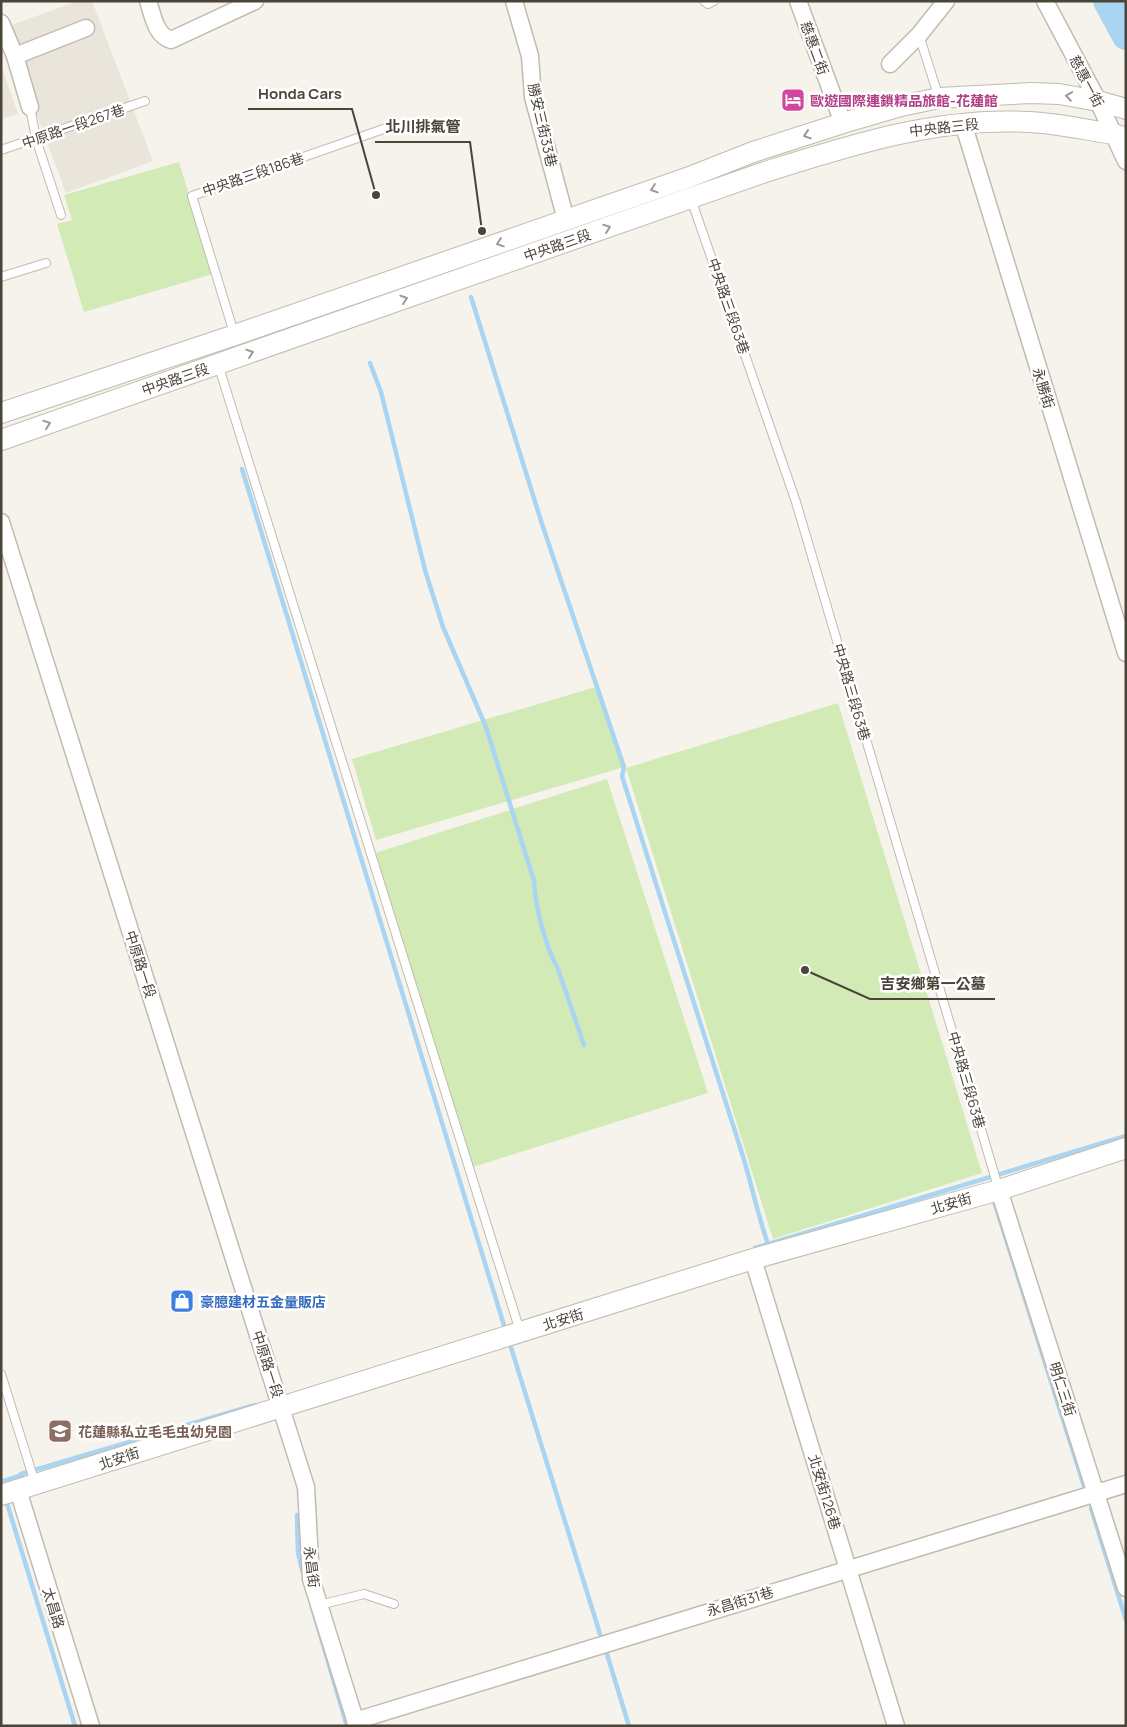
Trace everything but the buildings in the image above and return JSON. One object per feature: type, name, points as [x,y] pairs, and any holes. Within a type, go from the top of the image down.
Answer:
[{"type":"street","points":[[148,1],[156,28],[164,38],[171,40],[255,1]]},
{"type":"street","name":"勝安三街33巷","points":[[514,1],[530,56],[533,97],[566,220]]},
{"type":"street","name":"慈惠二街","points":[[798,1],[843,123]]},
{"type":"street","points":[[890,64],[919,35],[946,1]]},
{"type":"street","name":"慈惠一街","points":[[1045,1],[1113,105],[1126,162]]},
{"type":"street","points":[[1,23],[15,56],[30,107]]},
{"type":"street","points":[[15,56],[86,28]]},
{"type":"street","name":"中央路三段","points":[[1,413],[235,335],[687,178],[753,152],[900,106],[939,98],[1031,93],[1058,94],[1113,105]]},
{"type":"street","name":"中央路三段","points":[[1,440],[838,149],[906,131],[963,123],[1028,122],[1120,136]]},
{"type":"street","name":"永勝街","points":[[963,123],[1126,653]]},
{"type":"street","name":"中原路一段","points":[[1,522],[281,1406]]},
{"type":"street","name":"北安街","points":[[18,1490],[753,1259],[999,1190],[1126,1148]]},
{"type":"street","name":"明仁三街","points":[[999,1190],[1126,1588]]},
{"type":"street","name":"北安街126巷","points":[[753,1259],[896,1726]]},
{"type":"street","name":"永昌街","points":[[281,1406],[306,1487],[311,1579],[356,1723]]},
{"type":"street","name":"永昌街31巷","points":[[356,1723],[1126,1484]]},
{"type":"street","name":"太昌路","points":[[18,1490],[91,1726]]},
{"type":"lane","points":[[704,1],[708,4],[714,1]]},
{"type":"lane","points":[[919,35],[939,98]]},
{"type":"lane","name":"中原路一段267巷","points":[[1,150],[145,101]]},
{"type":"lane","points":[[30,107],[36,139],[61,214]]},
{"type":"lane","name":"中央路三段186巷","points":[[235,335],[192,196],[395,125]]},
{"type":"lane","name":"中央路三段63巷","points":[[692,199],[796,502],[999,1190]]},
{"type":"lane","points":[[1,277],[46,263]]},
{"type":"lane","points":[[218,364],[520,1332]]},
{"type":"lane","points":[[1,1374],[18,1490]]},
{"type":"lane","points":[[319,1605],[364,1594],[394,1604]]},
{"type":"shaded area","points":[[78,1],[92,1],[153,161],[66,193],[15,56],[9,26]]},
{"type":"shaded area","points":[[1,65],[18,114],[1,119]]},
{"type":"green space","points":[[179,162],[213,274],[84,312],[57,224],[72,220],[64,195]]},
{"type":"green space","points":[[599,686],[624,767],[376,840],[352,759]]},
{"type":"green space","points":[[838,703],[982,1173],[773,1239],[626,768]]},
{"type":"green space","points":[[607,779],[708,1093],[473,1167],[372,854]]},
{"type":"waterway","points":[[1107,1],[1126,36]]},
{"type":"waterway","points":[[471,297],[542,524],[624,767],[622,776],[741,1150],[768,1244]]},
{"type":"waterway","points":[[370,363],[381,392],[425,570],[443,627],[486,727],[534,881],[536,902],[545,939],[558,969],[584,1045]]},
{"type":"waterway","points":[[242,469],[506,1332]]},
{"type":"waterway","points":[[755,1248],[1126,1136]]},
{"type":"waterway","points":[[993,1198],[1084,1486]]},
{"type":"waterway","points":[[509,1341],[600,1634]]},
{"type":"waterway","points":[[21,1474],[255,1405]]},
{"type":"waterway","points":[[1,1482],[22,1475]]},
{"type":"waterway","points":[[6,1500],[75,1726]]},
{"type":"waterway","points":[[1091,1508],[1126,1620]]},
{"type":"waterway","points":[[297,1515],[298,1553],[303,1573]]},
{"type":"waterway","points":[[312,1607],[347,1726]]},
{"type":"waterway","points":[[606,1651],[629,1726]]},
{"type":"place","name":"歐遊國際連鎖精品旅館-花蓮館","points":[[793,100]]},
{"type":"place","name":"Honda Cars","points":[[376,195]]},
{"type":"place","name":"北川排氣管","points":[[482,231]]},
{"type":"place","name":"吉安鄉第一公墓","points":[[805,970]]},
{"type":"place","name":"豪臆建材五金量販店","points":[[182,1301]]},
{"type":"place","name":"花蓮縣私立毛毛虫幼兒園","points":[[60,1431]]}]
